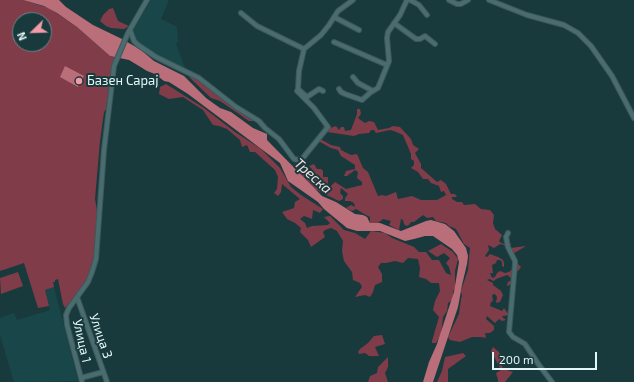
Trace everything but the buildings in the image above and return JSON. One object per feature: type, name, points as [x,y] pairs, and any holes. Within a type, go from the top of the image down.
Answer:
[{"type":"street","points":[[77,297],[91,276],[96,259],[103,161],[115,63],[146,0]]},
{"type":"street","points":[[130,30],[134,41],[138,45],[156,57],[199,78],[236,107],[259,121],[265,128],[280,139],[294,159],[298,160],[302,158],[328,127],[314,108],[297,91],[299,71],[304,49],[321,35],[338,11],[353,0]]},
{"type":"street","points":[[339,89],[344,94],[362,100],[378,88],[389,61],[387,38],[388,32],[403,10],[407,0]]},
{"type":"street","points":[[410,0],[419,5],[427,15]]},
{"type":"street","points":[[449,0],[457,4],[461,4],[468,0]]},
{"type":"street","points":[[489,0],[527,15],[564,25],[578,33],[591,46],[612,76],[634,118]]},
{"type":"street","points":[[242,13],[258,26],[304,49]]},
{"type":"street","points":[[334,17],[360,30]]},
{"type":"street","points":[[394,23],[416,39],[420,39],[425,36],[435,44]]},
{"type":"street","points":[[334,42],[387,65]]},
{"type":"street","points":[[353,77],[358,83],[373,91]]},
{"type":"street","points":[[298,89],[307,97],[319,89],[323,91]]},
{"type":"street","points":[[508,233],[506,237],[508,247],[515,264],[510,332],[513,337],[525,344],[552,382]]},
{"type":"street","name":"Улица 1","points":[[77,297],[67,312],[66,321],[81,380]]},
{"type":"street","name":"Улица 3","points":[[77,297],[107,382]]},
{"type":"street","points":[[81,380],[103,372]]},
{"type":"shaded area","points":[[0,0],[23,0],[49,8],[77,27],[110,56],[116,58],[110,77],[100,141],[95,199],[98,216],[95,256],[91,273],[84,285],[65,308],[58,279],[53,282],[54,287],[45,290],[49,306],[38,308],[24,263],[0,271]]},
{"type":"shaded area","points":[[23,0],[59,0],[66,7],[93,25],[122,39],[141,50],[154,61],[184,76],[206,98],[220,108],[231,112],[253,128],[267,134],[267,140],[322,196],[336,202],[355,214],[367,217],[370,223],[380,223],[401,231],[431,220],[445,224],[454,231],[466,248],[468,256],[467,264],[458,307],[433,382],[423,382],[454,292],[459,262],[457,255],[452,249],[433,236],[425,236],[405,241],[380,231],[357,231],[347,228],[324,209],[318,202],[288,181],[280,163],[188,94],[129,60],[110,56],[77,27],[57,13],[44,6]]},
{"type":"shaded area","points":[[151,0],[169,0],[161,19],[177,27],[178,41],[176,44],[186,70],[183,72],[159,61],[150,54],[133,46],[130,40],[129,37]]},
{"type":"shaded area","points":[[113,8],[118,21],[129,26],[124,29],[111,28],[100,21],[109,9]]},
{"type":"shaded area","points":[[65,66],[84,76],[78,87],[60,77]]},
{"type":"shaded area","points":[[189,77],[210,82],[207,85],[219,93],[222,98],[249,118],[257,121],[249,121],[220,101],[211,98]]},
{"type":"shaded area","points":[[166,84],[204,108],[235,132],[261,149],[280,168],[291,187],[323,209],[320,213],[313,210],[312,219],[304,216],[300,219],[305,223],[307,228],[312,226],[328,225],[330,223],[324,217],[330,216],[344,230],[355,233],[365,239],[371,231],[385,233],[392,238],[414,247],[419,252],[426,252],[432,260],[439,260],[446,273],[451,275],[449,267],[446,263],[450,258],[444,253],[437,257],[428,251],[441,244],[453,252],[458,259],[455,271],[453,300],[448,303],[447,311],[443,317],[441,335],[436,343],[432,343],[432,341],[439,317],[433,310],[435,301],[440,291],[439,283],[431,283],[426,279],[419,277],[420,268],[418,259],[408,258],[403,263],[395,261],[381,263],[378,267],[382,274],[382,282],[375,285],[370,297],[365,295],[355,297],[362,287],[360,283],[353,280],[352,272],[344,261],[342,251],[343,241],[337,231],[331,228],[325,230],[323,232],[325,237],[311,247],[308,240],[300,232],[301,228],[287,219],[282,212],[294,208],[295,202],[300,199],[282,184],[281,192],[278,196],[274,193],[277,189],[278,177],[275,170],[255,152],[250,152],[247,145],[242,147],[240,140],[227,129],[213,125],[203,110],[183,97],[169,99],[159,94],[160,87]]},
{"type":"shaded area","points":[[357,109],[360,109],[361,114],[358,118],[365,123],[369,121],[374,122],[378,130],[393,126],[400,127],[411,139],[413,145],[419,149],[415,153],[421,164],[421,168],[437,182],[441,180],[446,184],[451,194],[455,194],[457,197],[452,197],[452,199],[457,202],[462,202],[464,205],[475,204],[481,209],[490,210],[494,215],[493,223],[495,229],[502,235],[499,241],[505,244],[507,248],[507,241],[511,244],[511,248],[526,246],[511,255],[504,245],[500,244],[494,248],[488,245],[489,250],[485,256],[487,257],[490,254],[503,260],[504,263],[504,267],[502,266],[502,262],[500,260],[497,260],[496,263],[492,265],[493,273],[490,273],[492,278],[495,277],[500,271],[505,273],[509,272],[518,264],[521,267],[518,271],[512,273],[514,277],[512,283],[508,286],[508,282],[512,280],[507,275],[494,281],[489,279],[487,280],[493,283],[493,285],[501,291],[503,295],[500,302],[496,303],[497,297],[495,294],[492,295],[493,301],[491,302],[490,306],[502,311],[504,308],[509,315],[502,317],[506,320],[502,321],[499,319],[495,323],[487,316],[486,319],[494,326],[494,330],[490,333],[485,333],[486,338],[472,337],[460,342],[450,340],[448,337],[459,314],[462,296],[461,291],[468,270],[470,248],[464,244],[456,229],[446,223],[436,221],[433,217],[427,218],[423,215],[406,226],[401,219],[399,230],[389,225],[391,221],[383,219],[378,223],[370,223],[370,217],[356,209],[352,211],[346,208],[351,205],[355,207],[354,203],[345,201],[348,194],[341,188],[340,193],[343,196],[343,199],[339,201],[308,186],[307,180],[300,178],[293,170],[294,164],[298,164],[304,168],[304,173],[309,175],[313,174],[312,169],[309,166],[314,164],[317,169],[321,169],[323,171],[323,177],[328,177],[328,186],[331,186],[335,182],[346,189],[362,185],[362,182],[357,178],[358,172],[355,170],[347,176],[344,176],[346,171],[355,169],[355,165],[341,156],[338,150],[320,142],[320,137],[322,140],[331,145],[340,147],[341,150],[351,155],[357,154],[363,168],[368,172],[378,196],[386,196],[396,192],[398,199],[412,196],[421,200],[437,200],[446,195],[444,191],[441,192],[439,186],[431,183],[428,179],[423,179],[418,172],[411,168],[414,165],[414,161],[411,159],[411,154],[403,135],[390,130],[376,133],[374,130],[371,130],[369,133],[354,136],[327,132],[323,129],[326,123],[327,129],[336,126],[339,130],[341,127],[344,127],[345,131],[351,130],[357,114]]},
{"type":"shaded area","points":[[18,272],[23,286],[1,294],[0,278]]},
{"type":"shaded area","points":[[54,287],[78,381],[14,382],[0,335],[0,318],[14,313],[17,320],[50,310],[45,290]]},
{"type":"shaded area","points":[[382,335],[385,344],[375,347],[379,356],[369,356],[365,353],[359,354],[358,352],[360,349],[374,336]]},
{"type":"shaded area","points":[[493,347],[499,352],[501,358],[506,361],[506,365],[501,362],[503,369],[513,372],[505,382],[498,382],[496,373],[501,370],[491,351]]},
{"type":"shaded area","points":[[463,353],[466,356],[448,369],[448,382],[437,382],[442,371],[445,357]]},
{"type":"shaded area","points":[[388,357],[388,367],[385,373],[388,382],[368,382],[370,376],[377,373],[378,367]]},
{"type":"place","name":"Базен Сарај","points":[[79,81]]},
{"type":"water label","name":"Треска","points":[[313,176]]}]
